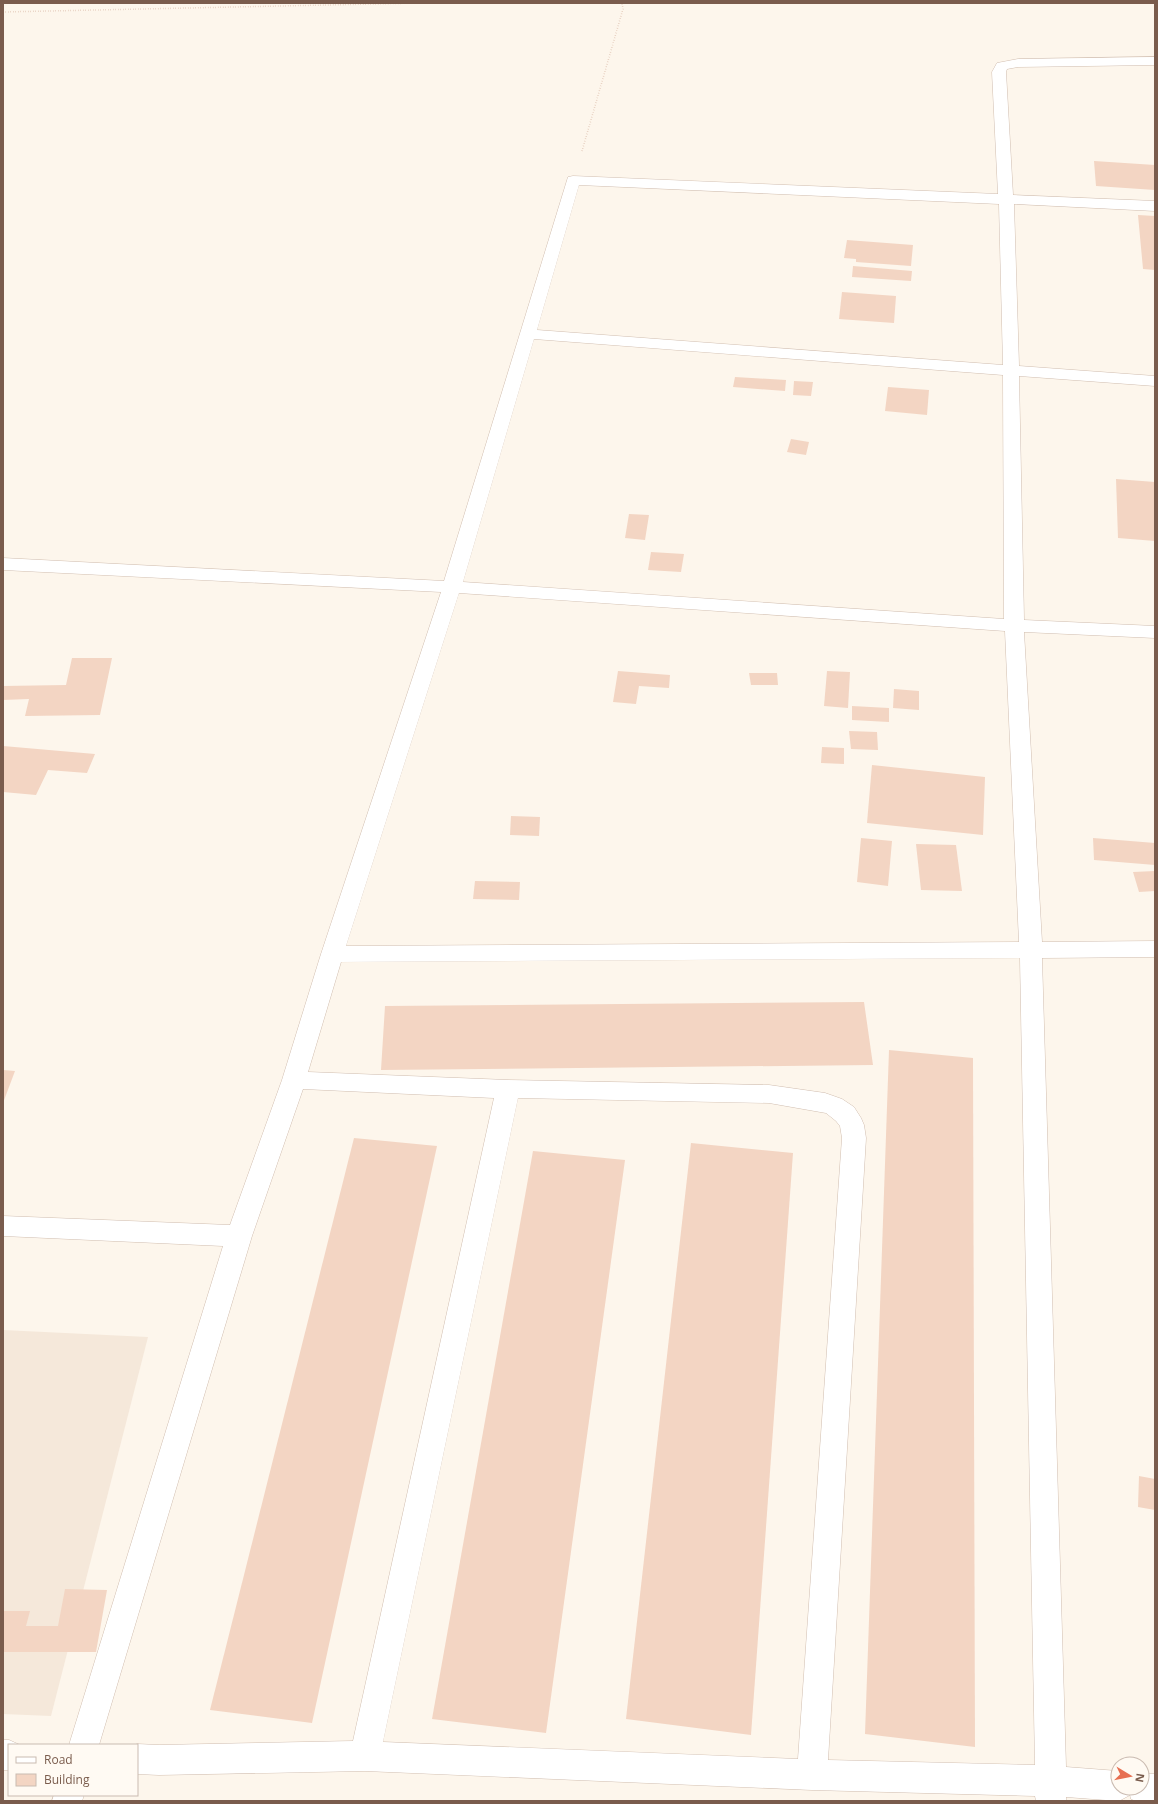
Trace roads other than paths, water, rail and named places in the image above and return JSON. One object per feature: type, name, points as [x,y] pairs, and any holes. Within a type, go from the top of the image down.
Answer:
[{"type":"street","points":[[1051,1791],[1031,949],[1014,626],[1012,370],[1006,200],[999,72],[1002,66],[1018,63],[1155,61]]},
{"type":"street","points":[[84,1744],[239,1236],[294,1080],[332,954],[452,587],[573,180],[1155,206]]},
{"type":"street","points":[[528,334],[1155,381]]},
{"type":"street","points":[[3,564],[452,587],[1014,626],[1155,632]]},
{"type":"street","points":[[332,954],[1155,949]]},
{"type":"street","points":[[294,1080],[508,1089],[769,1094],[825,1102],[845,1114],[852,1125],[854,1138],[812,1775]]},
{"type":"street","points":[[366,1756],[508,1089]]},
{"type":"street","points":[[3,1226],[239,1236]]},
{"type":"street","points":[[138,1759],[167,1760],[366,1756],[812,1775],[1051,1791],[1110,1787]]}]
